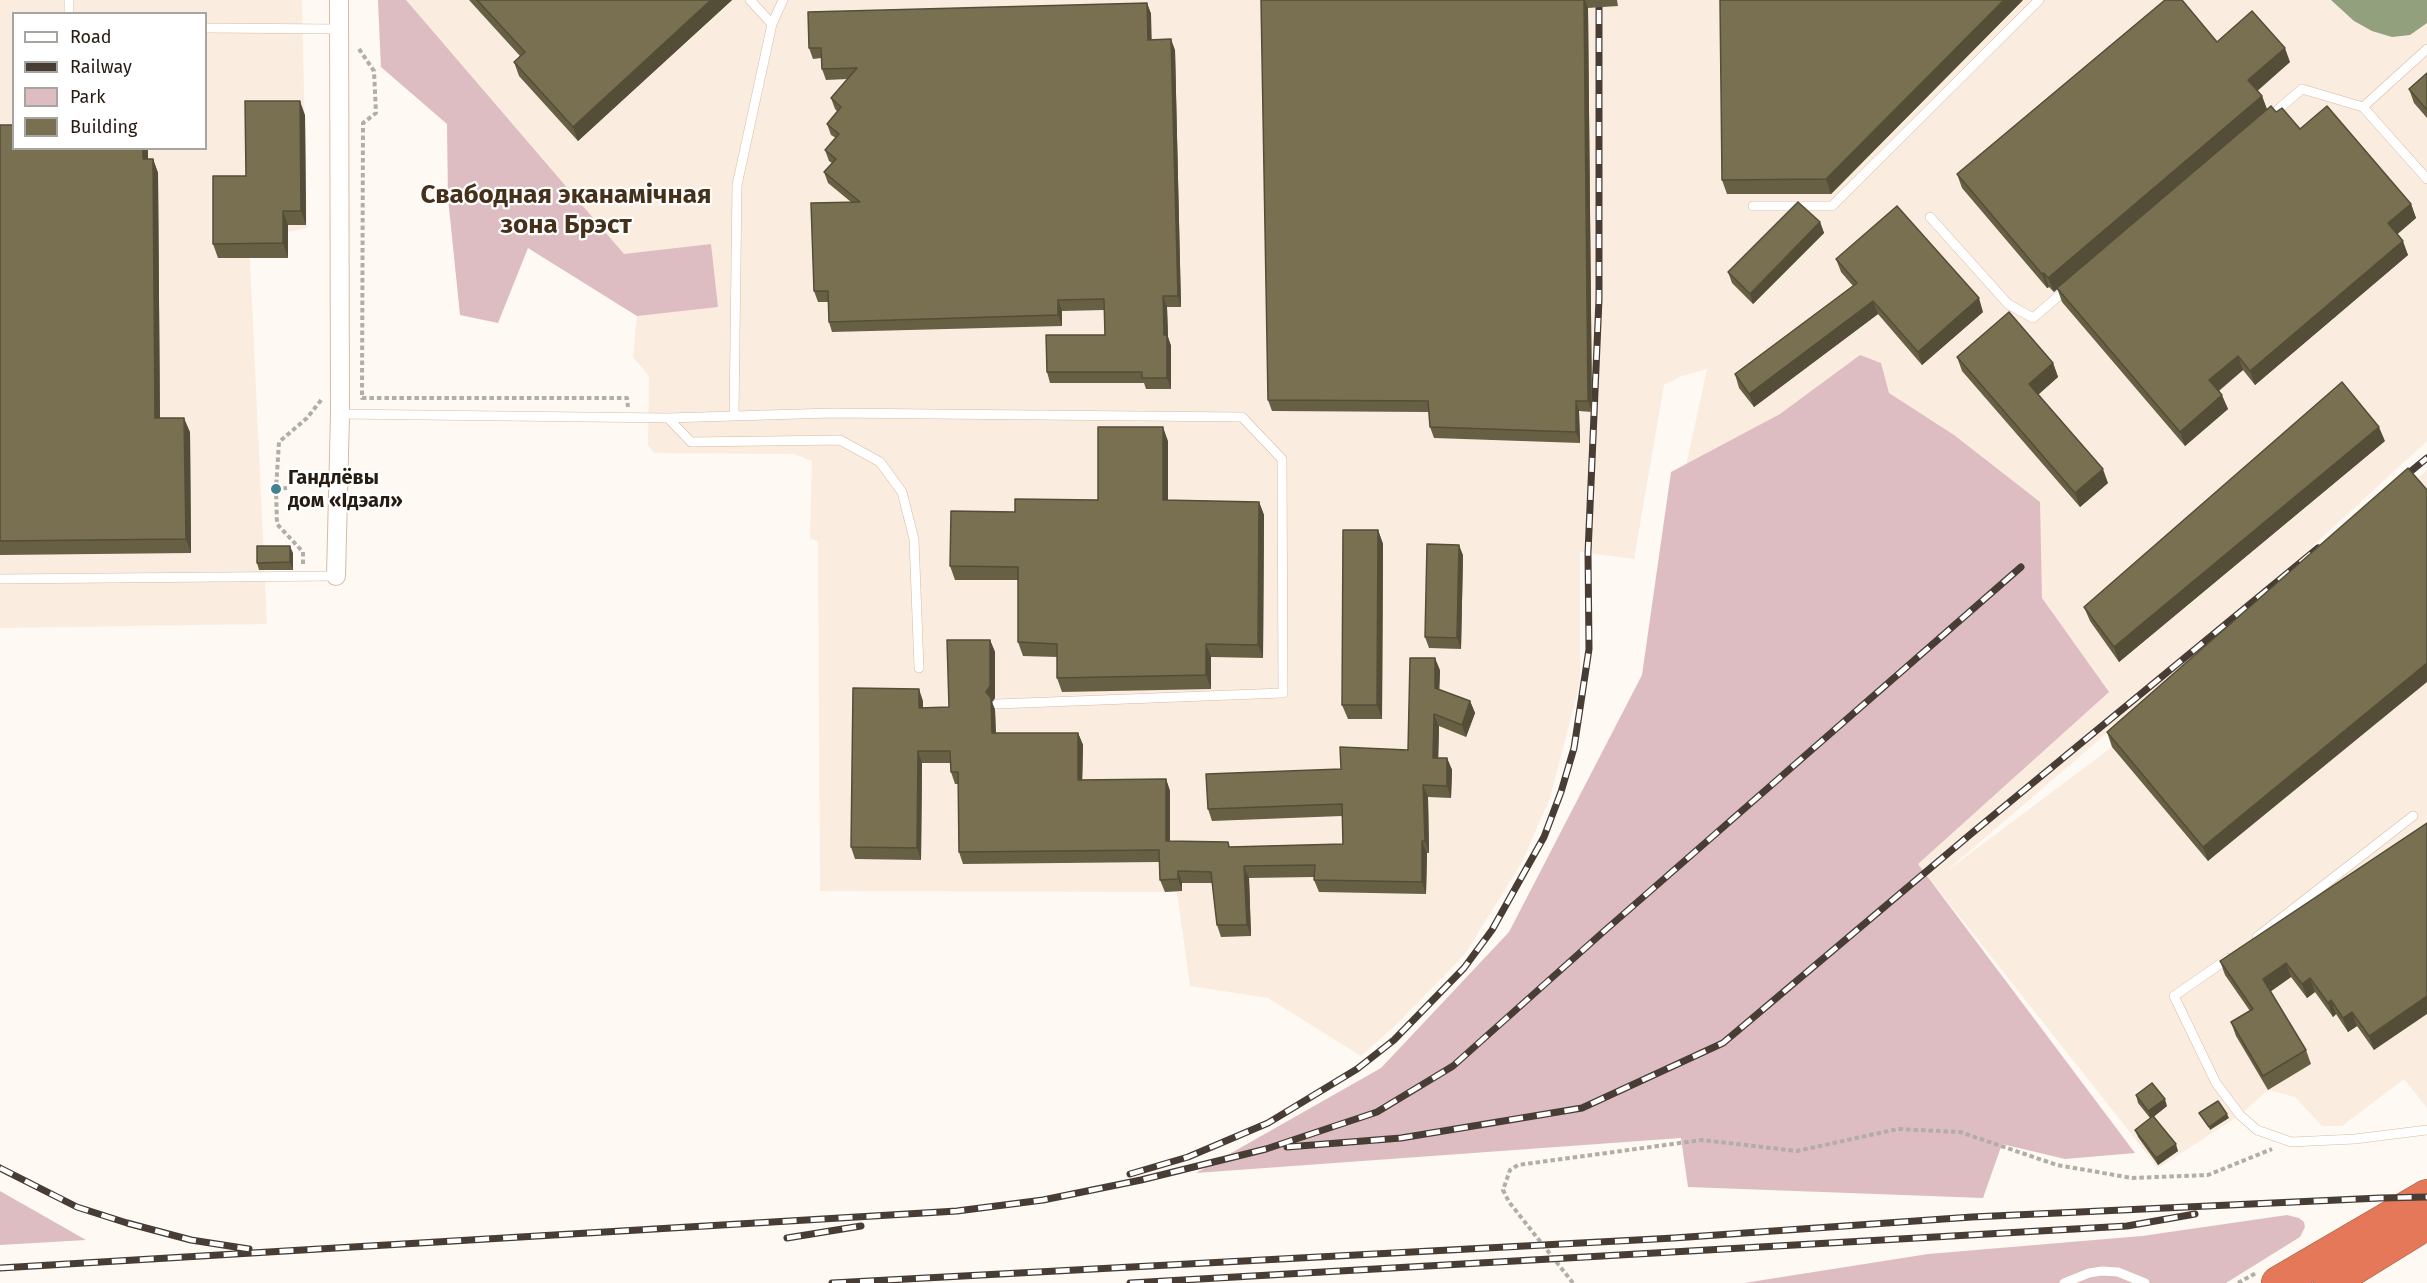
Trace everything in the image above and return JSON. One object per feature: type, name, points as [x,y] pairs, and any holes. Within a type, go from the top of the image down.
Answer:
[{"type":"highway","points":[[2278,1283],[2427,1196]]},
{"type":"highway","points":[[2330,1283],[2427,1222]]},
{"type":"street","points":[[336,576],[340,414],[339,0]]},
{"type":"lane","points":[[750,0],[772,24]]},
{"type":"lane","points":[[734,416],[737,185],[772,24],[783,0]]},
{"type":"lane","points":[[1754,206],[1832,206],[2038,0]]},
{"type":"lane","points":[[207,28],[339,28]]},
{"type":"lane","points":[[2363,107],[2427,49]]},
{"type":"lane","points":[[2257,128],[2302,89],[2363,107],[2427,179]]},
{"type":"lane","points":[[1930,218],[2008,304],[2033,318],[2078,280]]},
{"type":"lane","points":[[340,414],[669,418],[832,413],[1242,417],[1282,459],[1283,693],[997,704]]},
{"type":"lane","points":[[669,418],[691,442],[840,440],[880,462],[902,492],[914,539],[919,668]]},
{"type":"lane","points":[[0,579],[336,576]]},
{"type":"lane","points":[[2250,943],[2414,816]]},
{"type":"lane","points":[[2241,950],[2174,996],[2216,1083],[2240,1116],[2258,1130],[2291,1142],[2355,1139],[2427,1130]]},
{"type":"lane","points":[[2064,1283],[2089,1273],[2102,1271],[2118,1272],[2145,1283]]},
{"type":"path","points":[[359,41],[359,52],[374,71],[375,113],[363,123],[362,398],[627,398],[628,417]]},
{"type":"path","points":[[303,576],[303,552],[277,524],[276,489],[279,442],[307,417],[325,395]]},
{"type":"path","points":[[276,489],[287,488]]},
{"type":"path","points":[[1573,1283],[1509,1202],[1503,1190],[1510,1170],[1518,1165],[1702,1140],[1797,1151],[1898,1129],[1960,1132],[2057,1165],[2132,1178],[2208,1175],[2291,1142]]},
{"type":"shaded area","points":[[0,0],[302,0],[307,228],[249,240],[267,624],[0,628]]},
{"type":"shaded area","points":[[378,0],[2427,0],[2427,441],[2143,702],[1944,873],[2112,747],[2427,470],[2427,1108],[2404,1079],[2342,1126],[2322,1126],[2295,1097],[2268,1090],[2240,1115],[2158,1168],[1918,864],[1657,600],[1707,369],[1682,376],[1664,385],[1634,559],[1580,552],[1580,683],[1550,798],[1522,862],[1465,954],[1398,1023],[1361,1056],[1268,998],[1190,986],[1177,892],[820,891],[818,541],[810,539],[812,461],[794,454],[654,453],[648,445],[649,376],[633,357],[637,316],[448,198],[447,124],[381,67]]},
{"type":"shaded area","points":[[2331,0],[2427,0],[2427,23],[2410,35],[2392,37],[2372,31],[2354,21]]},
{"type":"green space","points":[[378,0],[406,0],[624,254],[711,244],[718,307],[637,316],[528,248],[498,323],[460,315],[448,198],[447,124],[381,67]]},
{"type":"green space","points":[[1860,355],[1881,363],[1889,393],[1954,435],[2040,502],[2042,598],[2109,692],[1918,864],[2135,1153],[2065,1159],[2002,1144],[1983,1198],[1688,1187],[1681,1138],[1196,1173],[1381,1068],[1509,932],[1642,675],[1671,472],[1780,414]]},
{"type":"green space","points":[[0,1191],[86,1240],[0,1245]]},
{"type":"green space","points":[[2287,1215],[2304,1222],[2305,1227],[2300,1237],[2226,1283],[1744,1283],[1928,1254],[2142,1236]]},
{"type":"building","points":[[477,0],[711,0],[573,127],[514,62],[525,52]]},
{"type":"building","points":[[1261,0],[1584,0],[1588,401],[1576,401],[1576,432],[1430,427],[1428,401],[1268,400]]},
{"type":"building","points":[[1720,0],[2004,0],[1826,179],[1722,180]]},
{"type":"building","points":[[2165,0],[2182,0],[2217,42],[2252,11],[2285,48],[2248,80],[2262,96],[2048,278],[2044,273],[2042,274],[1957,174]]},
{"type":"building","points":[[1147,3],[1148,40],[1171,39],[1178,296],[1163,296],[1164,335],[1167,335],[1167,378],[1142,378],[1142,372],[1047,372],[1046,335],[1105,335],[1104,299],[1058,300],[1058,315],[829,322],[828,291],[814,291],[811,203],[860,202],[824,172],[836,159],[825,150],[839,134],[827,124],[841,107],[831,98],[857,68],[822,69],[821,48],[809,48],[808,12]]},
{"type":"building","points":[[2427,73],[2427,110],[2409,89]]},
{"type":"building","points":[[245,101],[300,101],[301,211],[283,211],[283,243],[213,244],[213,176],[246,176]]},
{"type":"building","points":[[2271,106],[2276,112],[2282,108],[2300,129],[2327,106],[2411,204],[2388,223],[2403,241],[2250,371],[2238,356],[2209,380],[2222,395],[2180,432],[2057,288]]},
{"type":"building","points":[[0,125],[12,125],[12,150],[143,150],[143,159],[153,159],[155,418],[184,418],[186,539],[0,541]]},
{"type":"building","points":[[1798,202],[1820,222],[1750,294],[1728,272]]},
{"type":"building","points":[[1897,206],[1979,298],[1918,352],[1873,301],[1749,394],[1735,374],[1857,283],[1836,259]]},
{"type":"building","points":[[2009,312],[2053,363],[2029,384],[2103,469],[2075,493],[1957,357]]},
{"type":"building","points":[[2342,382],[2379,427],[2114,647],[2084,607]]},
{"type":"building","points":[[1098,427],[1163,427],[1163,500],[1259,502],[1258,645],[1206,644],[1206,675],[1057,678],[1057,644],[1018,642],[1018,567],[950,566],[951,511],[1015,512],[1015,499],[1098,500]]},
{"type":"building","points":[[2408,468],[2427,490],[2427,663],[2203,847],[2107,732]]},
{"type":"building","points":[[1343,530],[1378,530],[1377,705],[1342,705]]},
{"type":"building","points":[[1427,544],[1459,545],[1457,638],[1425,637]]},
{"type":"building","points":[[257,546],[290,546],[290,562],[257,563]]},
{"type":"building","points":[[947,640],[990,640],[990,686],[986,692],[991,698],[992,733],[1078,733],[1078,780],[1166,779],[1166,841],[1228,842],[1229,847],[1343,844],[1342,804],[1208,809],[1206,774],[1341,769],[1340,747],[1408,750],[1410,658],[1435,658],[1435,688],[1470,701],[1462,725],[1434,714],[1433,758],[1447,758],[1447,786],[1423,785],[1425,841],[1422,841],[1422,882],[1314,880],[1315,865],[1244,866],[1247,925],[1217,925],[1211,872],[1178,871],[1178,879],[1160,880],[1159,850],[959,852],[958,772],[951,772],[950,751],[918,751],[917,848],[851,847],[853,688],[919,689],[919,708],[949,707]]},
{"type":"building","points":[[2427,823],[2427,996],[2369,1036],[2352,1012],[2343,1018],[2331,1000],[2328,1003],[2310,978],[2302,984],[2286,963],[2263,979],[2306,1050],[2263,1076],[2231,1022],[2253,1009],[2220,961]]},
{"type":"building","points":[[2152,1083],[2165,1099],[2148,1111],[2136,1095]]},
{"type":"building","points":[[2218,1101],[2227,1114],[2209,1127],[2199,1113]]},
{"type":"building","points":[[2153,1116],[2176,1144],[2156,1158],[2135,1130]]},
{"type":"railway","points":[[1130,1174],[1188,1157],[1268,1123],[1357,1069],[1394,1040],[1464,968],[1492,930],[1544,837],[1574,748],[1589,649],[1588,553],[1599,299],[1599,7]]},
{"type":"railway","points":[[2399,481],[2427,458]]},
{"type":"railway","points":[[1287,1147],[1401,1138],[1582,1108],[1723,1043],[1972,833],[2318,548]]},
{"type":"railway","points":[[0,1268],[957,1211],[1043,1200],[1141,1180],[1266,1149],[1377,1112],[1453,1066],[2021,567]]},
{"type":"railway","points":[[0,1168],[77,1207],[191,1240],[249,1249]]},
{"type":"railway","points":[[832,1283],[1674,1238],[1972,1217],[2427,1197]]},
{"type":"railway","points":[[1130,1283],[2127,1226],[2195,1214]]},
{"type":"railway","points":[[787,1238],[861,1226]]},
{"type":"place","name":"Гандлёвы дом «Ідэал»","points":[[276,489]]},
{"type":"district","name":"Свабодная эканамічная зона Брэст","points":[[566,211]]}]
